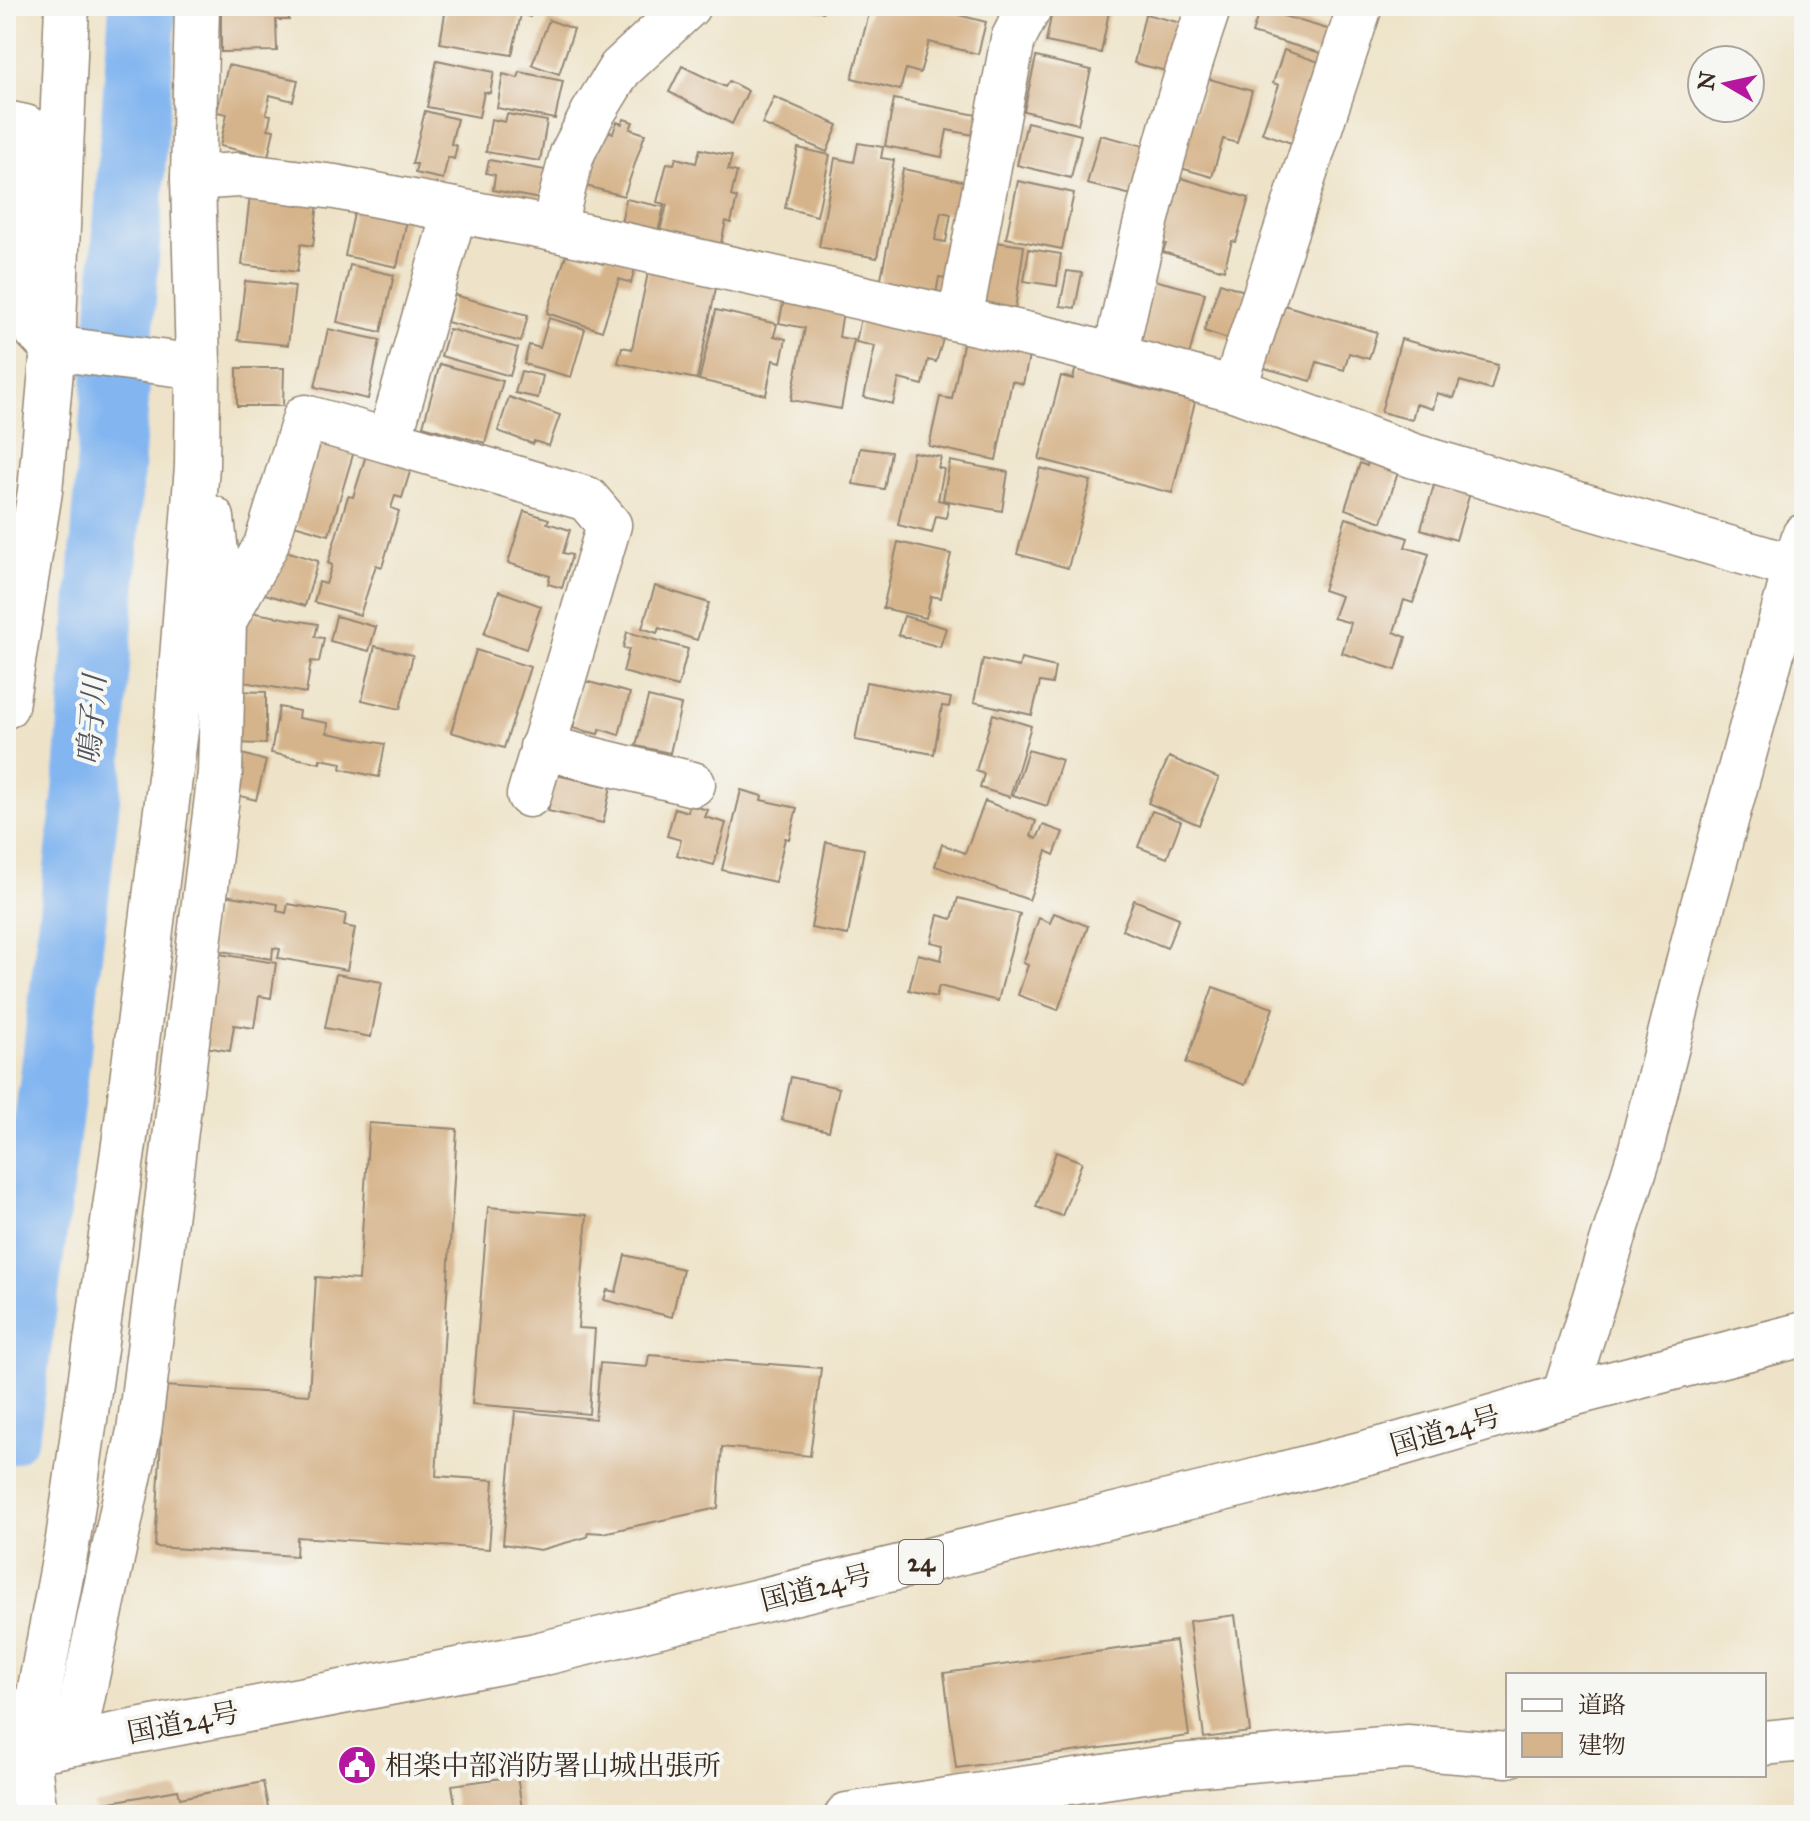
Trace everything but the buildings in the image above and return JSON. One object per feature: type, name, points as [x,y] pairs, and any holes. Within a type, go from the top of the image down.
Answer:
[{"type":"main road","points":[[6,706],[61,350],[67,6]]},
{"type":"main road","points":[[37,1815],[17,1754],[68,1539],[125,1137],[177,722],[197,466],[191,364],[197,6]]},
{"type":"main road","points":[[553,229],[572,154],[593,113],[620,69],[688,6]]},
{"type":"main road","points":[[960,319],[1013,39],[1030,6]]},
{"type":"main road","points":[[1115,357],[1134,270],[1194,49],[1209,6]]},
{"type":"main road","points":[[1234,389],[1360,6]]},
{"type":"main road","points":[[6,123],[25,127],[19,238],[23,299],[36,330],[61,350],[191,364]]},
{"type":"main road","points":[[193,178],[238,175],[335,187],[553,229],[960,319],[1234,389],[1414,456],[1801,558],[1701,912],[1640,1153],[1564,1396]]},
{"type":"main road","points":[[389,441],[455,210]]},
{"type":"main road","points":[[224,621],[266,545],[305,417],[587,499],[609,525],[529,795]]},
{"type":"main road","points":[[73,1743],[139,1431],[220,773],[224,621],[210,498],[197,466]]},
{"type":"main road","points":[[542,747],[693,784]]},
{"type":"main road","name":"国道24号","points":[[17,1754],[536,1655],[1243,1484],[1804,1334]]},
{"type":"main road","points":[[1766,1743],[1804,1739]]},
{"type":"main road","points":[[847,1815],[1178,1766],[1407,1747],[1506,1755]]},
{"type":"waterway","name":"鳴子川","points":[[6,1431],[54,1077],[87,791],[143,6]]},
{"type":"waterway","points":[[1395,1815],[1408,1811]]},
{"type":"place","name":"相楽中部消防署山城出張所","points":[[357,1765]]}]
